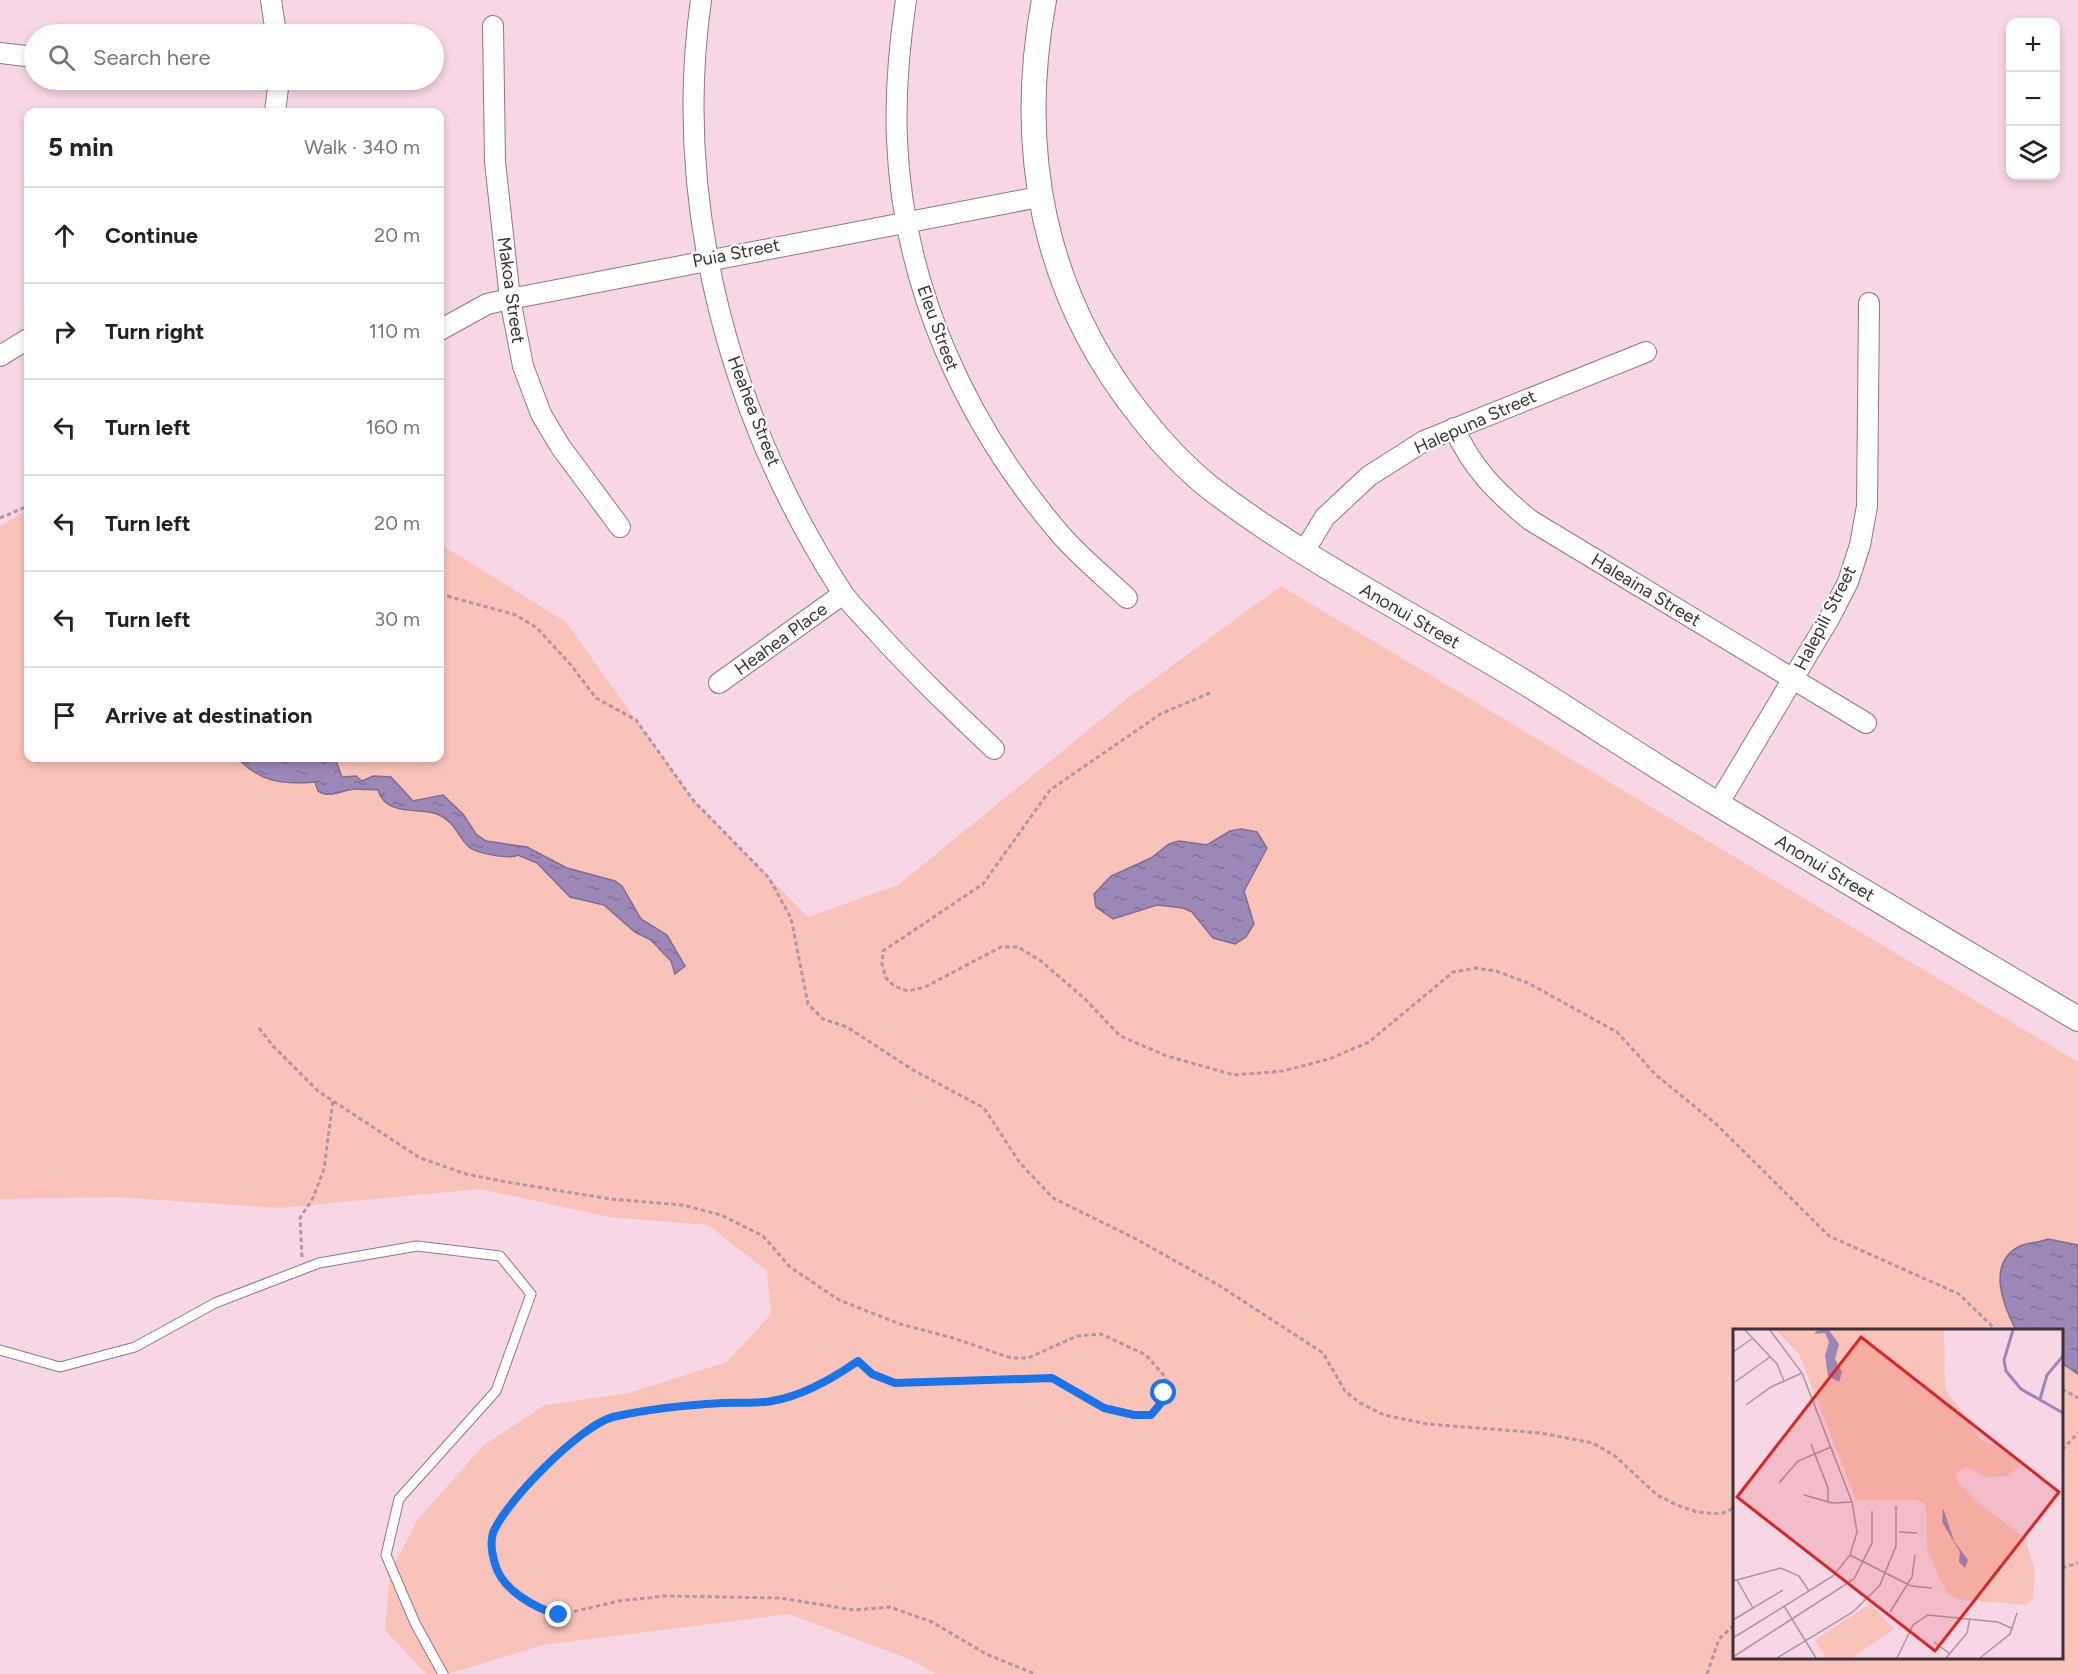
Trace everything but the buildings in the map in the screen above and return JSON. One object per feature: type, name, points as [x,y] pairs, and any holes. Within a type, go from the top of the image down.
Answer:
[{"type":"street","points":[[271,0],[275,24]]},
{"type":"street","name":"Heahea Street","points":[[701,0],[694,48],[693,153],[706,259],[738,376],[784,488],[843,594],[915,674],[993,749]]},
{"type":"street","name":"Eleu Street","points":[[906,0],[898,59],[897,141],[905,222],[928,308],[962,390],[1001,457],[1062,537],[1127,598]]},
{"type":"street","name":"Anonui Street","points":[[1044,0],[1036,45],[1032,121],[1039,197],[1056,262],[1081,325],[1115,384],[1157,437],[1206,484],[1304,553],[1526,683],[1718,804],[2078,1019]]},
{"type":"street","name":"Makoa Street","points":[[493,26],[495,162],[510,299],[523,366],[541,414],[560,446],[620,527]]},
{"type":"street","points":[[0,53],[24,56]]},
{"type":"street","points":[[276,108],[278,90]]},
{"type":"street","name":"Puia Street","points":[[444,328],[487,304],[706,259],[1039,197]]},
{"type":"street","name":"Halepili Street","points":[[1718,804],[1794,678],[1848,582],[1860,545],[1867,506],[1869,303]]},
{"type":"street","points":[[0,356],[24,341]]},
{"type":"street","name":"Halepuna Street","points":[[1304,553],[1325,517],[1369,476],[1424,441],[1646,352]]},
{"type":"street","name":"Haleaina Street","points":[[1454,428],[1464,451],[1493,489],[1530,520],[1866,723]]},
{"type":"street","name":"Heahea Place","points":[[719,684],[843,594]]},
{"type":"lane","points":[[0,1350],[60,1367],[135,1347],[215,1303],[319,1263],[417,1246],[500,1256],[531,1294],[496,1391],[399,1499],[386,1556],[415,1623],[443,1674]]},
{"type":"path","points":[[0,518],[24,508]]},
{"type":"path","points":[[444,595],[516,615],[530,624],[571,665],[596,698],[636,720],[693,800],[769,878],[791,918],[808,1004],[823,1019],[847,1027],[913,1070],[984,1108],[1020,1163],[1053,1198],[1136,1239],[1210,1281],[1314,1347],[1323,1353],[1345,1391],[1360,1403],[1376,1411],[1427,1425],[1541,1433],[1593,1443],[1622,1462],[1657,1495],[1677,1505],[1697,1512],[1721,1514],[1733,1508]]},
{"type":"path","points":[[1210,693],[1162,713],[1050,790],[983,884],[883,951],[882,964],[886,978],[894,986],[908,991],[925,987],[1001,947],[1018,946],[1041,961],[1085,999],[1120,1036],[1167,1056],[1234,1075],[1283,1071],[1329,1059],[1369,1042],[1453,972],[1476,968],[1496,971],[1528,983],[1617,1032],[1656,1075],[1716,1124],[1829,1236],[1959,1294],[1995,1329]]},
{"type":"path","points":[[259,1028],[274,1047],[318,1090],[420,1158],[466,1174],[610,1199],[683,1205],[721,1215],[763,1236],[790,1267],[840,1300],[900,1324],[953,1338],[1011,1358],[1028,1358],[1077,1336],[1101,1334],[1146,1355],[1166,1378],[1161,1403],[1151,1415],[1134,1415],[1104,1408],[1052,1378],[895,1383],[872,1374],[858,1361],[801,1393],[770,1402],[696,1405],[611,1418],[582,1433],[562,1451],[524,1490],[501,1519],[493,1534],[491,1552],[498,1576],[537,1609],[559,1615],[619,1601],[665,1596],[780,1598],[854,1610],[890,1607],[932,1623],[986,1654],[1035,1674]]},
{"type":"path","points":[[303,1270],[300,1218],[313,1198],[324,1169],[333,1100]]},
{"type":"path","points":[[2063,1390],[2078,1398]]},
{"type":"path","points":[[2063,1448],[2078,1433]]},
{"type":"path","points":[[2063,1567],[2078,1563]]},
{"type":"path","points":[[1707,1674],[1719,1639],[1733,1626]]},
{"type":"shaded area","points":[[24,512],[24,762],[444,762],[444,546],[566,622],[693,800],[808,917],[898,885],[1124,701],[1281,586],[2078,1062],[2078,1674],[937,1674],[909,1659],[789,1614],[543,1645],[448,1674],[426,1674],[385,1630],[390,1572],[418,1519],[484,1445],[545,1405],[629,1393],[727,1362],[771,1314],[767,1271],[708,1225],[610,1217],[480,1189],[279,1208],[116,1197],[0,1199],[0,527]]},
{"type":"water","points":[[242,762],[336,762],[342,777],[356,776],[362,781],[373,776],[391,777],[413,801],[443,795],[463,814],[476,834],[486,841],[527,847],[567,868],[615,881],[622,886],[641,919],[667,935],[685,966],[675,974],[671,961],[651,940],[635,932],[604,905],[570,897],[537,863],[518,855],[500,856],[469,847],[448,821],[437,814],[395,808],[382,798],[378,790],[353,789],[328,794],[318,791],[315,782],[292,783],[273,780]]},
{"type":"water","points":[[1241,829],[1257,832],[1267,848],[1244,891],[1254,924],[1246,937],[1235,944],[1213,938],[1192,912],[1183,908],[1157,905],[1113,919],[1096,907],[1094,894],[1111,876],[1151,858],[1169,844],[1179,841],[1207,845],[1230,831]]},
{"type":"water","points":[[2048,1239],[2078,1245],[2078,1374],[2063,1364],[2063,1329],[2016,1329],[2006,1309],[2000,1285],[2003,1263],[2010,1253],[2020,1246]]},
{"type":"route","points":[[559,1615],[537,1609],[498,1576],[491,1552],[493,1534],[501,1519],[524,1490],[562,1451],[582,1433],[611,1418],[696,1405],[770,1402],[801,1393],[838,1375],[858,1361],[872,1374],[895,1383],[1052,1378],[1104,1408],[1134,1415],[1151,1415],[1161,1403],[1164,1393]]}]
